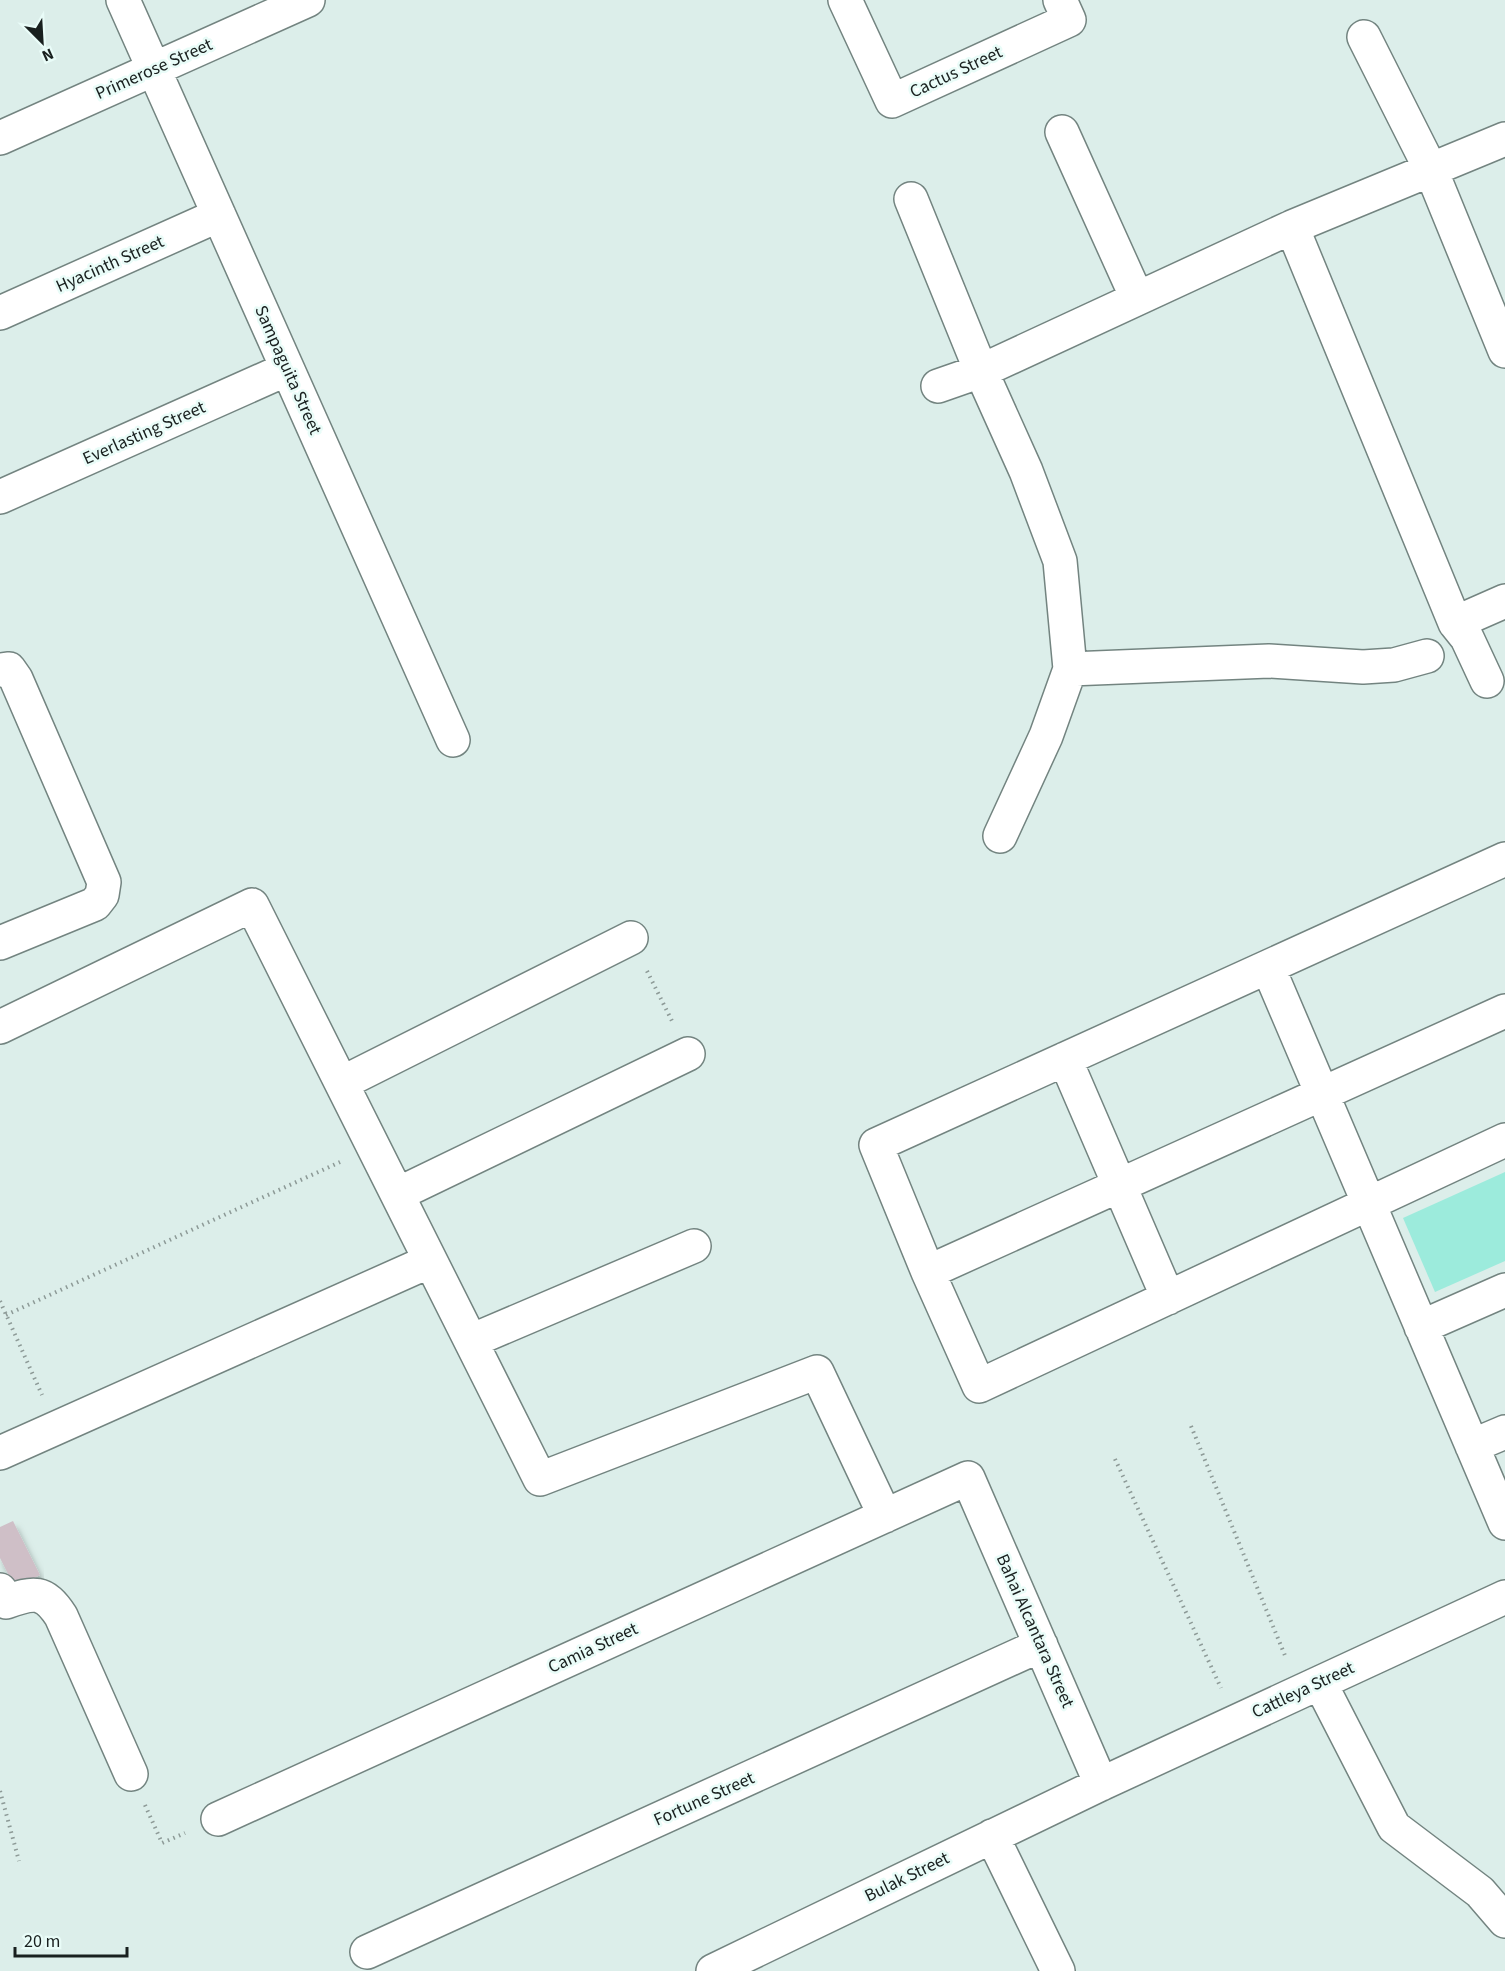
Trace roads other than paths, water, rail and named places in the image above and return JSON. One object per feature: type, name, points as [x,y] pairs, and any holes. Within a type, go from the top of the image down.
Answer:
[{"type":"street","name":"Sampaguita Street","points":[[123,0],[453,740]]},
{"type":"street","name":"Primerose Street","points":[[0,138],[308,0]]},
{"type":"street","name":"Cactus Street","points":[[845,0],[892,101],[1069,20],[1060,0]]},
{"type":"street","points":[[1364,37],[1431,170],[1505,351]]},
{"type":"street","points":[[1062,132],[1137,298]]},
{"type":"street","points":[[938,386],[981,371],[1292,227],[1505,139]]},
{"type":"street","points":[[911,200],[981,371],[1026,471],[1060,561],[1070,669],[1046,736],[1000,836]]},
{"type":"street","name":"Hyacinth Street","points":[[0,313],[219,215]]},
{"type":"street","points":[[1292,227],[1455,623],[1467,638],[1487,681]]},
{"type":"street","name":"Everlasting Street","points":[[0,497],[287,369]]},
{"type":"street","points":[[1455,623],[1505,601]]},
{"type":"street","points":[[1070,669],[1269,661],[1363,667],[1394,665],[1427,656]]},
{"type":"street","points":[[0,670],[9,669],[16,679],[104,882],[102,895],[94,904],[0,944]]},
{"type":"street","points":[[1505,859],[876,1145],[928,1272],[979,1386],[1505,1140]]},
{"type":"street","points":[[0,1027],[252,905],[540,1479],[817,1372],[885,1516]]},
{"type":"street","points":[[342,1083],[631,938]]},
{"type":"street","points":[[1268,967],[1505,1523]]},
{"type":"street","points":[[928,1272],[1505,1011]]},
{"type":"street","points":[[398,1194],[688,1054]]},
{"type":"street","points":[[1065,1059],[1168,1298]]},
{"type":"street","points":[[471,1341],[694,1246]]},
{"type":"street","points":[[0,1454],[430,1261]]},
{"type":"street","points":[[1421,1327],[1505,1290]]},
{"type":"street","points":[[1472,1446],[1505,1431]]},
{"type":"street","name":"Camia Street","points":[[219,1819],[968,1478]]},
{"type":"street","name":"Bahai Alcantara Street","points":[[968,1478],[1101,1784]]},
{"type":"street","points":[[0,1590],[6,1602],[34,1594],[44,1596],[53,1604],[131,1774]]},
{"type":"street","name":"Cattleya Street","points":[[1101,1784],[1505,1597]]},
{"type":"street","name":"Fortune Street","points":[[367,1952],[1041,1645]]},
{"type":"street","points":[[1310,1687],[1394,1827],[1480,1892],[1505,1921]]},
{"type":"street","name":"Bulak Street","points":[[713,1971],[1101,1784]]},
{"type":"street","points":[[992,1836],[1058,1971]]}]
